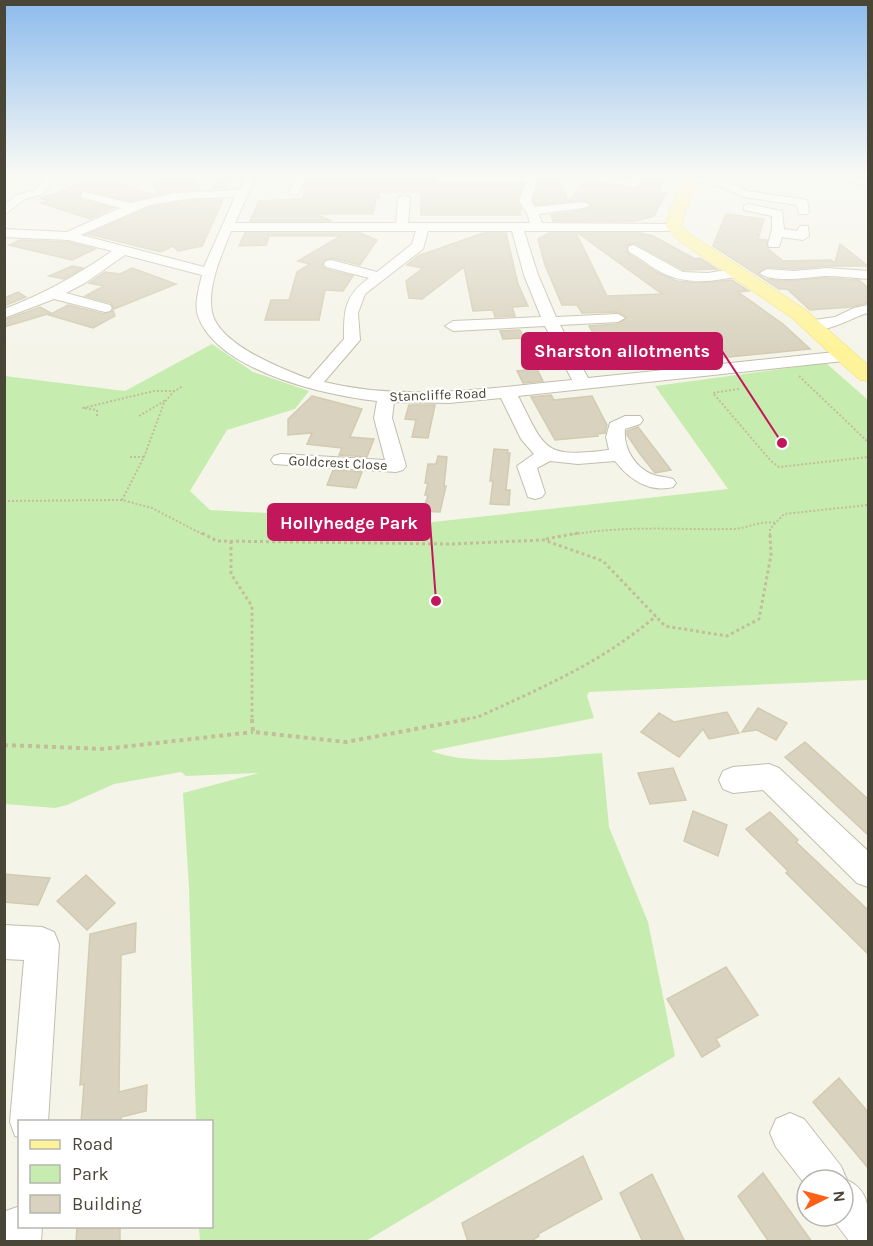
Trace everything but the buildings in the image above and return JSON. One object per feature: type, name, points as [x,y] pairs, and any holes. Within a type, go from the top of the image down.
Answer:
[{"type":"main road","points":[[681,234],[812,324],[844,356],[868,375]]},
{"type":"street","points":[[28,234],[68,236],[210,273]]},
{"type":"street","points":[[68,236],[72,234]]},
{"type":"street","name":"Stancliffe Road","points":[[225,234],[205,291],[204,312],[218,335],[245,357],[278,374],[353,394],[449,398],[844,356]]},
{"type":"street","points":[[313,385],[352,340],[351,313],[358,292],[418,246],[421,234]]},
{"type":"street","points":[[520,234],[531,274],[551,323],[583,384]]},
{"type":"street","points":[[776,234],[776,238],[803,235]]},
{"type":"street","points":[[634,249],[667,270],[685,278],[699,279],[738,272]]},
{"type":"street","points":[[4,314],[80,280],[123,250]]},
{"type":"street","points":[[331,264],[378,276]]},
{"type":"street","points":[[767,273],[794,275],[827,272],[868,275]]},
{"type":"street","points":[[53,294],[105,308]]},
{"type":"street","points":[[812,324],[838,321],[846,318],[852,312],[868,309]]},
{"type":"street","points":[[453,326],[618,318]]},
{"type":"street","points":[[507,392],[536,448],[555,457],[580,459],[620,455]]},
{"type":"street","name":"Goldcrest Close","points":[[281,460],[397,472],[383,418],[386,397]]},
{"type":"street","points":[[634,420],[625,421],[616,427],[615,437],[620,455],[633,472],[651,483],[666,483]]},
{"type":"street","points":[[535,492],[528,466],[548,454]]},
{"type":"street","points":[[733,780],[769,777],[868,872]]},
{"type":"street","points":[[4,942],[42,944],[29,1120]]},
{"type":"street","points":[[790,1133],[818,1168]]},
{"type":"street","points":[[855,1214],[868,1231]]},
{"type":"path","points":[[784,362],[868,442]]},
{"type":"path","points":[[122,500],[144,457],[168,399],[174,391],[183,386]]},
{"type":"path","points":[[739,390],[712,393],[771,461],[779,467],[868,457]]},
{"type":"path","points":[[97,416],[97,410],[83,408],[154,392],[174,391]]},
{"type":"path","points":[[139,416],[168,399]]},
{"type":"path","points":[[130,458],[144,457]]},
{"type":"path","points":[[4,501],[122,500],[152,508],[217,541],[450,544],[544,540],[600,530],[735,530],[763,521],[776,523]]},
{"type":"path","points":[[544,540],[603,561],[665,626],[727,636],[759,619],[771,555],[770,529],[784,514],[868,505]]},
{"type":"path","points":[[231,541],[231,574],[252,606],[253,732]]},
{"type":"path","points":[[4,745],[104,749],[253,732],[346,742],[478,717],[585,668],[629,639],[656,616]]},
{"type":"green space","points":[[212,344],[253,372],[309,391],[295,409],[227,430],[190,491],[210,510],[433,522],[728,489],[655,386],[826,363],[868,400],[868,680],[589,692],[587,696],[594,718],[431,751],[449,756],[492,760],[602,753],[609,827],[648,922],[675,1056],[366,1241],[200,1241],[199,1228],[213,1228],[213,1120],[196,1120],[189,888],[183,793],[259,773],[186,776],[181,772],[114,784],[55,808],[5,804],[5,376],[125,391]]},
{"type":"place","name":"Sharston allotments","points":[[782,443]]},
{"type":"place","name":"Hollyhedge Park","points":[[436,601]]}]
